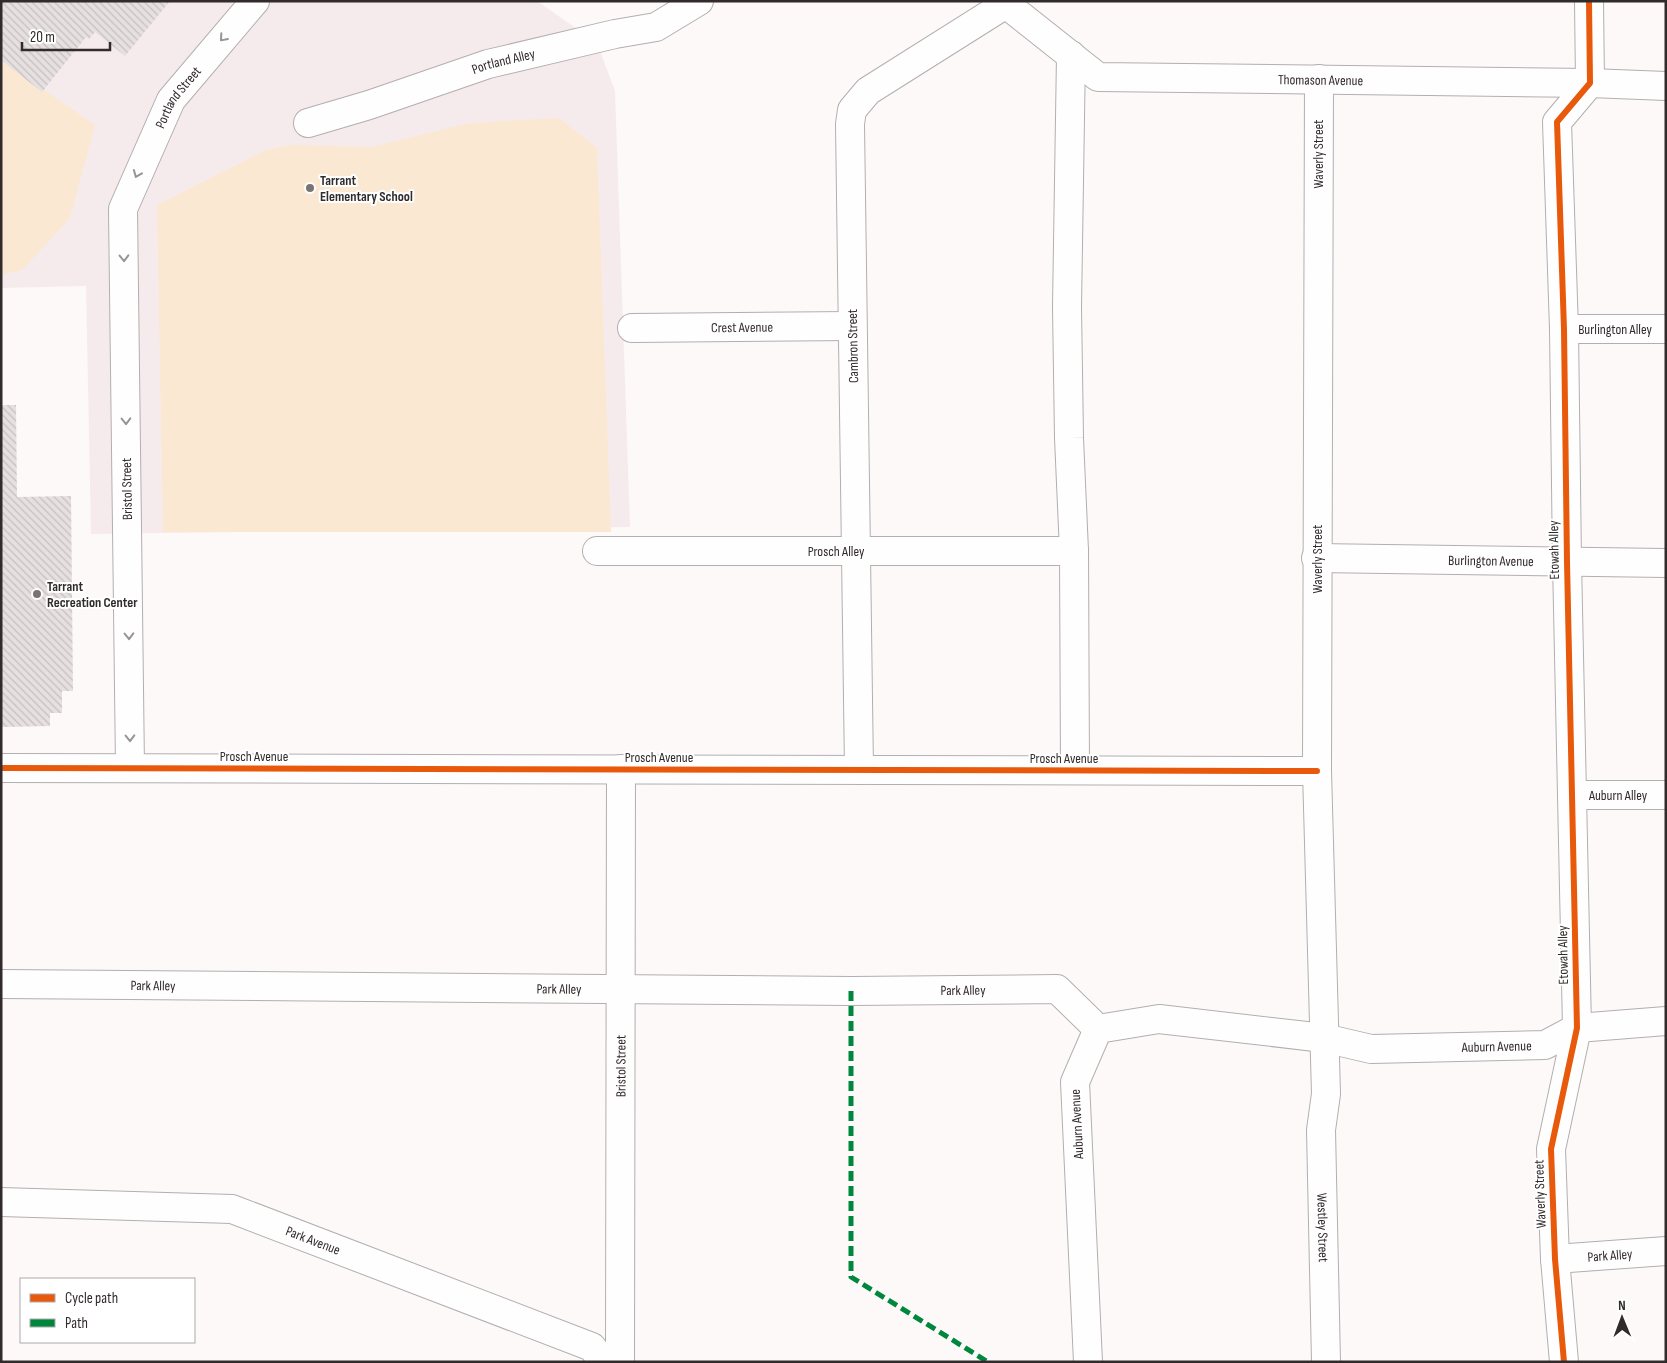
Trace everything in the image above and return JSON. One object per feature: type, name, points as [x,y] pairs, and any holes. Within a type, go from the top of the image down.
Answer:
[{"type":"street","name":"Portland Street","points":[[123,209],[171,100],[255,1]]},
{"type":"street","name":"Portland Alley","points":[[308,123],[369,105],[488,64],[615,34],[656,27],[699,1]]},
{"type":"street","points":[[1589,1],[1590,83]]},
{"type":"street","name":"Thomason Avenue","points":[[1004,3],[1098,77],[1590,83],[1666,86]]},
{"type":"street","name":"Cambron Street","points":[[860,770],[852,326],[850,124],[852,110],[868,90],[1004,3]]},
{"type":"street","points":[[1071,55],[1067,307],[1069,438],[1074,552],[1075,770]]},
{"type":"street","name":"Waverly Street","points":[[1319,79],[1316,558],[1317,771],[1324,1038]]},
{"type":"street","name":"Etowah Alley","points":[[1577,1028],[1564,329],[1557,122],[1590,83]]},
{"type":"street","name":"Bristol Street","points":[[123,209],[130,768]]},
{"type":"street","name":"Crest Avenue","points":[[632,328],[852,326]]},
{"type":"street","name":"Burlington Alley","points":[[1564,329],[1666,330]]},
{"type":"street","name":"Prosch Alley","points":[[596,551],[1074,552]]},
{"type":"street","name":"Burlington Avenue","points":[[1316,558],[1666,563]]},
{"type":"street","name":"Prosch Avenue","points":[[1,768],[1317,771]]},
{"type":"street","name":"Bristol Street","points":[[620,1362],[621,769]]},
{"type":"street","name":"Auburn Alley","points":[[1572,795],[1666,795]]},
{"type":"street","name":"Park Alley","points":[[1,984],[851,991],[1057,989],[1098,1029]]},
{"type":"street","name":"Auburn Avenue","points":[[1088,1362],[1075,1082],[1098,1029],[1159,1020],[1324,1038],[1371,1049],[1545,1045],[1577,1028],[1666,1020]]},
{"type":"street","name":"Waverly Street","points":[[1564,1362],[1555,1259],[1551,1149],[1577,1028]]},
{"type":"street","name":"Westley Street","points":[[1324,1038],[1326,1094],[1321,1130],[1326,1362]]},
{"type":"street","name":"Park Avenue","points":[[1,1202],[232,1209],[592,1347],[602,1362]]},
{"type":"street","name":"Park Alley","points":[[1555,1259],[1666,1251]]},
{"type":"shaded area","name":"Tarrant Elementary School","points":[[1,1],[537,1],[597,43],[615,91],[630,527],[91,534],[86,286],[1,288]]},
{"type":"shaded area","points":[[1,60],[42,92],[44,90],[95,125],[70,218],[22,270],[1,275]]},
{"type":"shaded area","points":[[559,118],[597,148],[611,532],[163,532],[157,205],[266,150],[290,145],[372,147],[470,123]]},
{"type":"building","points":[[1,1],[170,1],[125,56],[95,32],[89,39],[86,37],[42,92],[1,60]]},
{"type":"building","name":"Tarrant Recreation Center","points":[[1,405],[16,405],[17,497],[71,496],[73,691],[62,691],[62,713],[50,713],[50,726],[1,727]]},
{"type":"marked path","points":[[851,991],[851,1277],[988,1362]]},
{"type":"cycle path","points":[[1564,1362],[1555,1259],[1551,1149],[1577,1028],[1564,329],[1557,122],[1590,83],[1589,1]]},
{"type":"cycle path","points":[[1,768],[1317,771]]},
{"type":"place","name":"Tarrant Elementary School","points":[[310,188]]},
{"type":"place","name":"Tarrant Recreation Center","points":[[37,594]]}]
